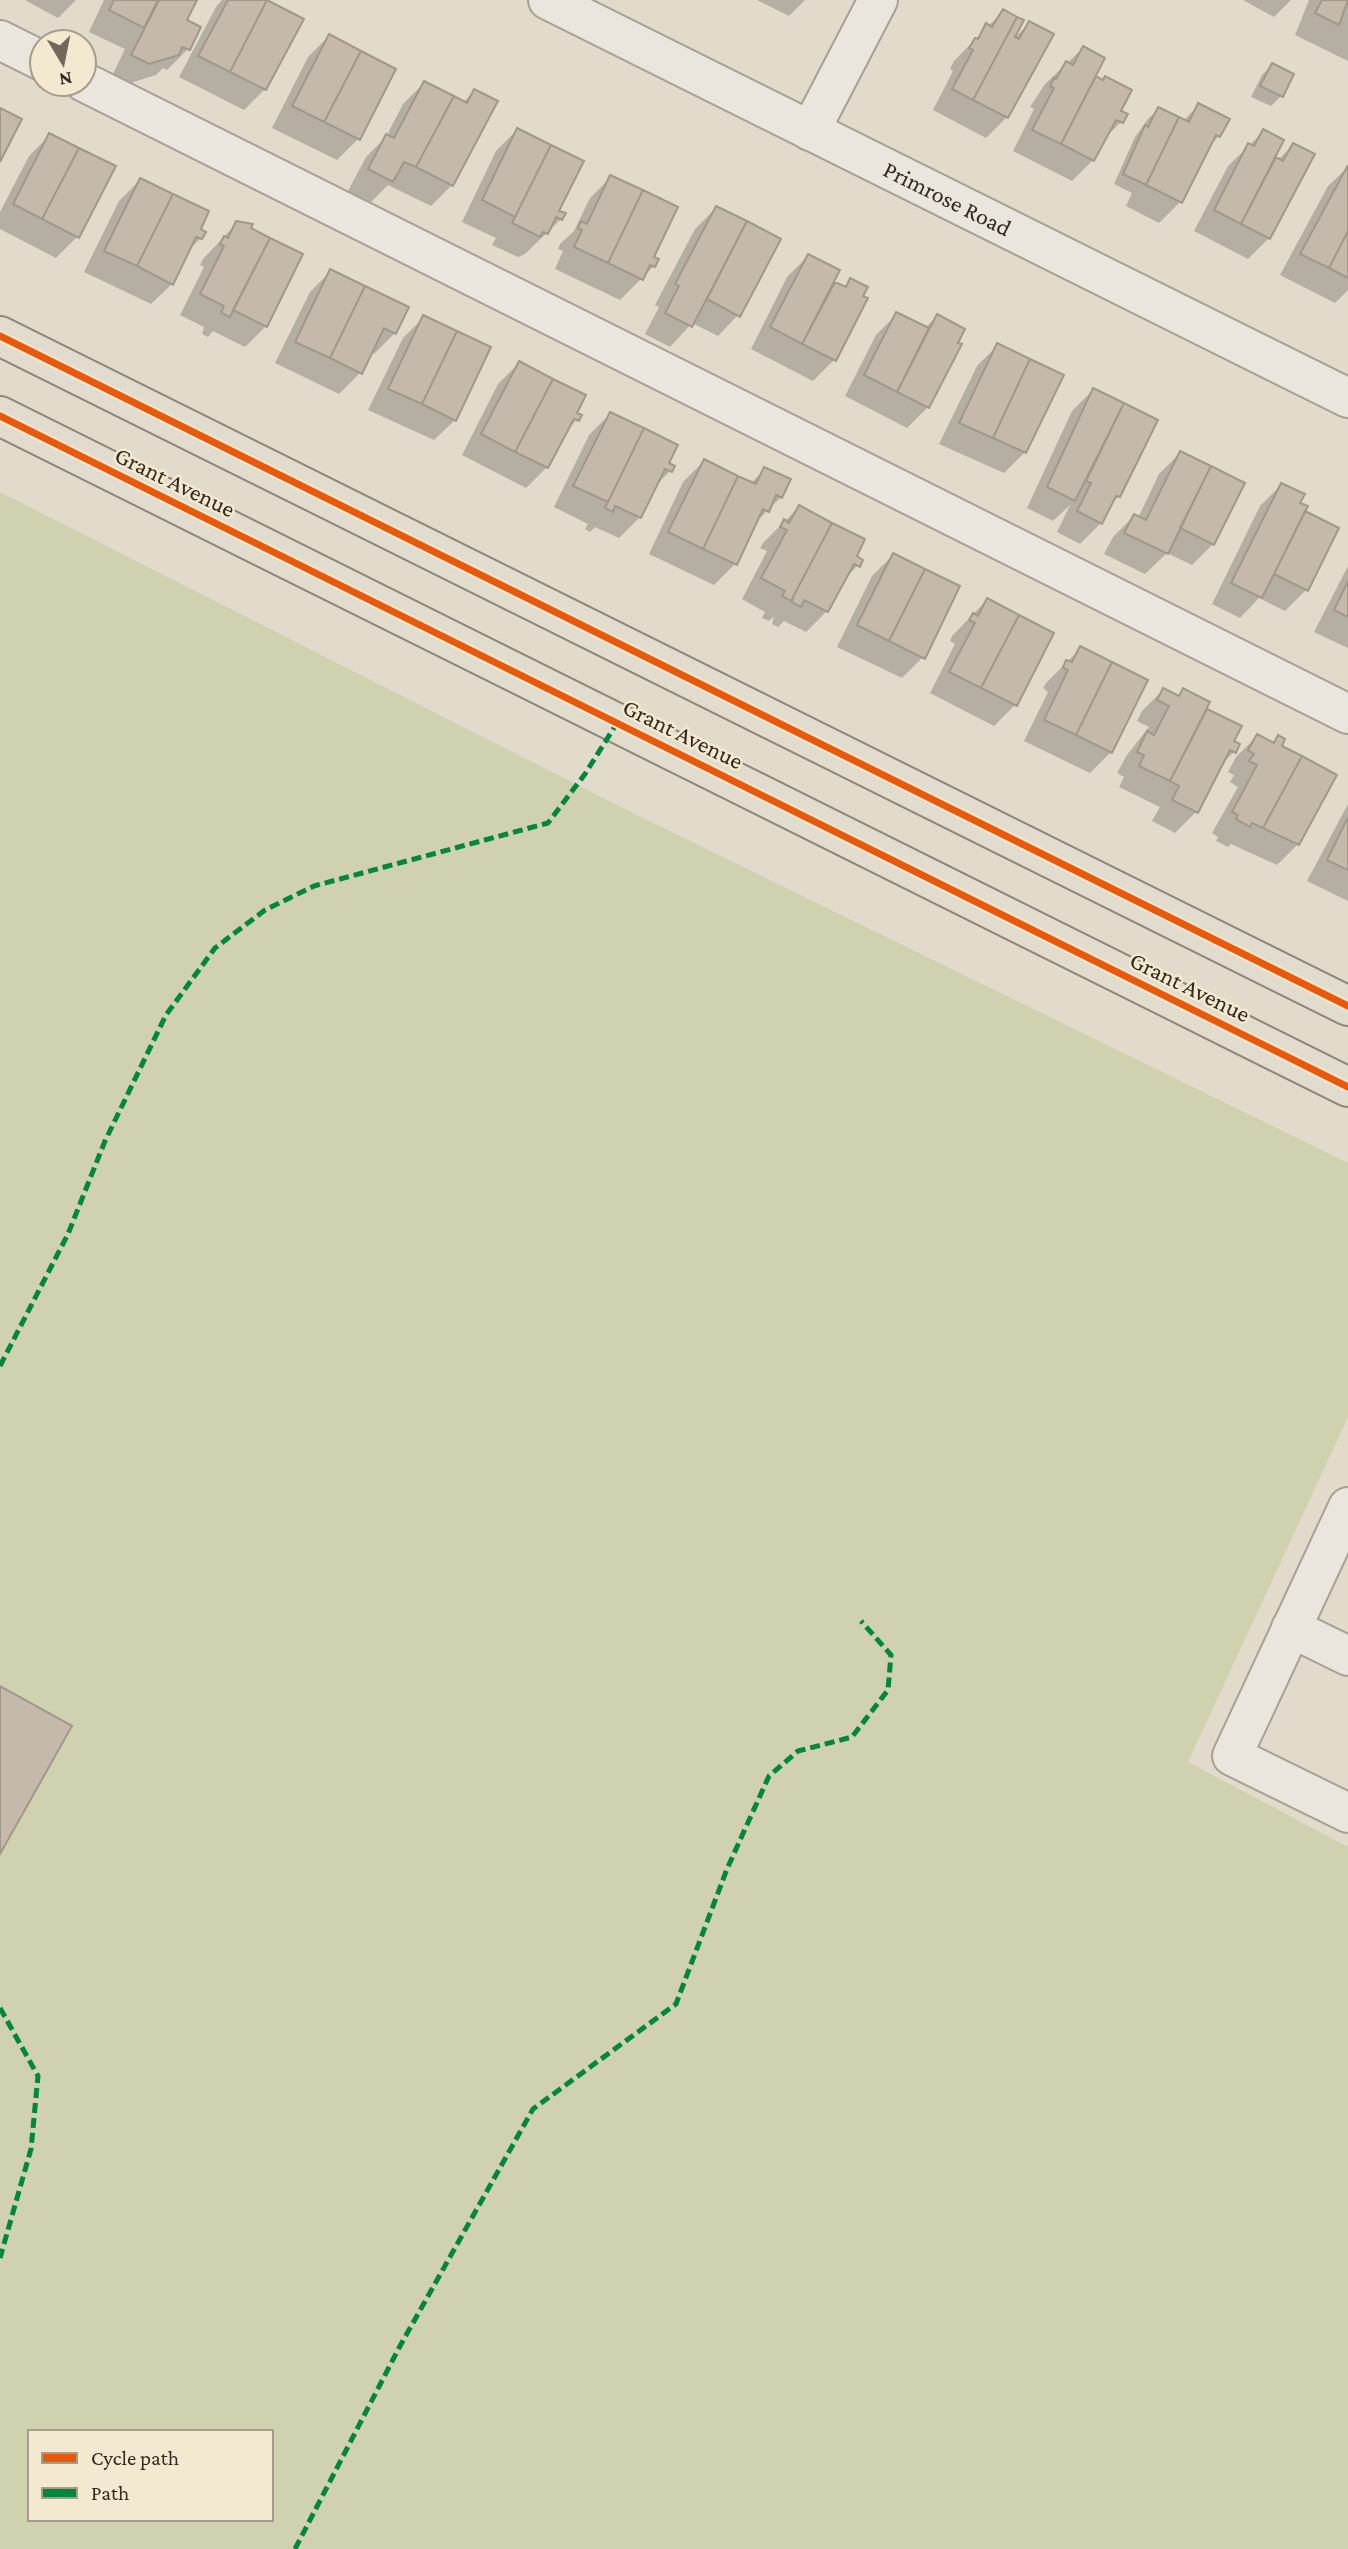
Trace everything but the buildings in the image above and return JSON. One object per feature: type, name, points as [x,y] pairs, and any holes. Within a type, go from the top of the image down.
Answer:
[{"type":"main road","points":[[0,335],[1348,1006]]},
{"type":"main road","name":"Grant Avenue","points":[[0,416],[1348,1087]]},
{"type":"street","name":"Primrose Road","points":[[548,0],[1348,398]]},
{"type":"street","points":[[810,131],[878,0]]},
{"type":"street","points":[[0,40],[28,54]]},
{"type":"street","points":[[98,89],[1348,714]]},
{"type":"street","points":[[1345,1521],[1291,1628],[1232,1756],[1348,1813]]},
{"type":"street","points":[[1291,1628],[1348,1656]]},
{"type":"green space","points":[[0,492],[631,812],[1348,1163],[1348,1417],[1188,1762],[1348,1847],[1348,2549],[0,2549]]},
{"type":"marked path","points":[[0,1366],[68,1234],[105,1141],[166,1015],[215,948],[265,910],[314,886],[548,823],[585,774],[617,723]]},
{"type":"marked path","points":[[295,2549],[400,2346],[533,2109],[676,2004],[727,1869],[769,1776],[798,1751],[852,1737],[888,1690],[891,1655],[861,1621]]},
{"type":"marked path","points":[[0,2008],[38,2076],[31,2149],[0,2258]]},
{"type":"cycle path","points":[[0,336],[1348,1006]]},
{"type":"cycle path","points":[[0,416],[1348,1087]]}]
